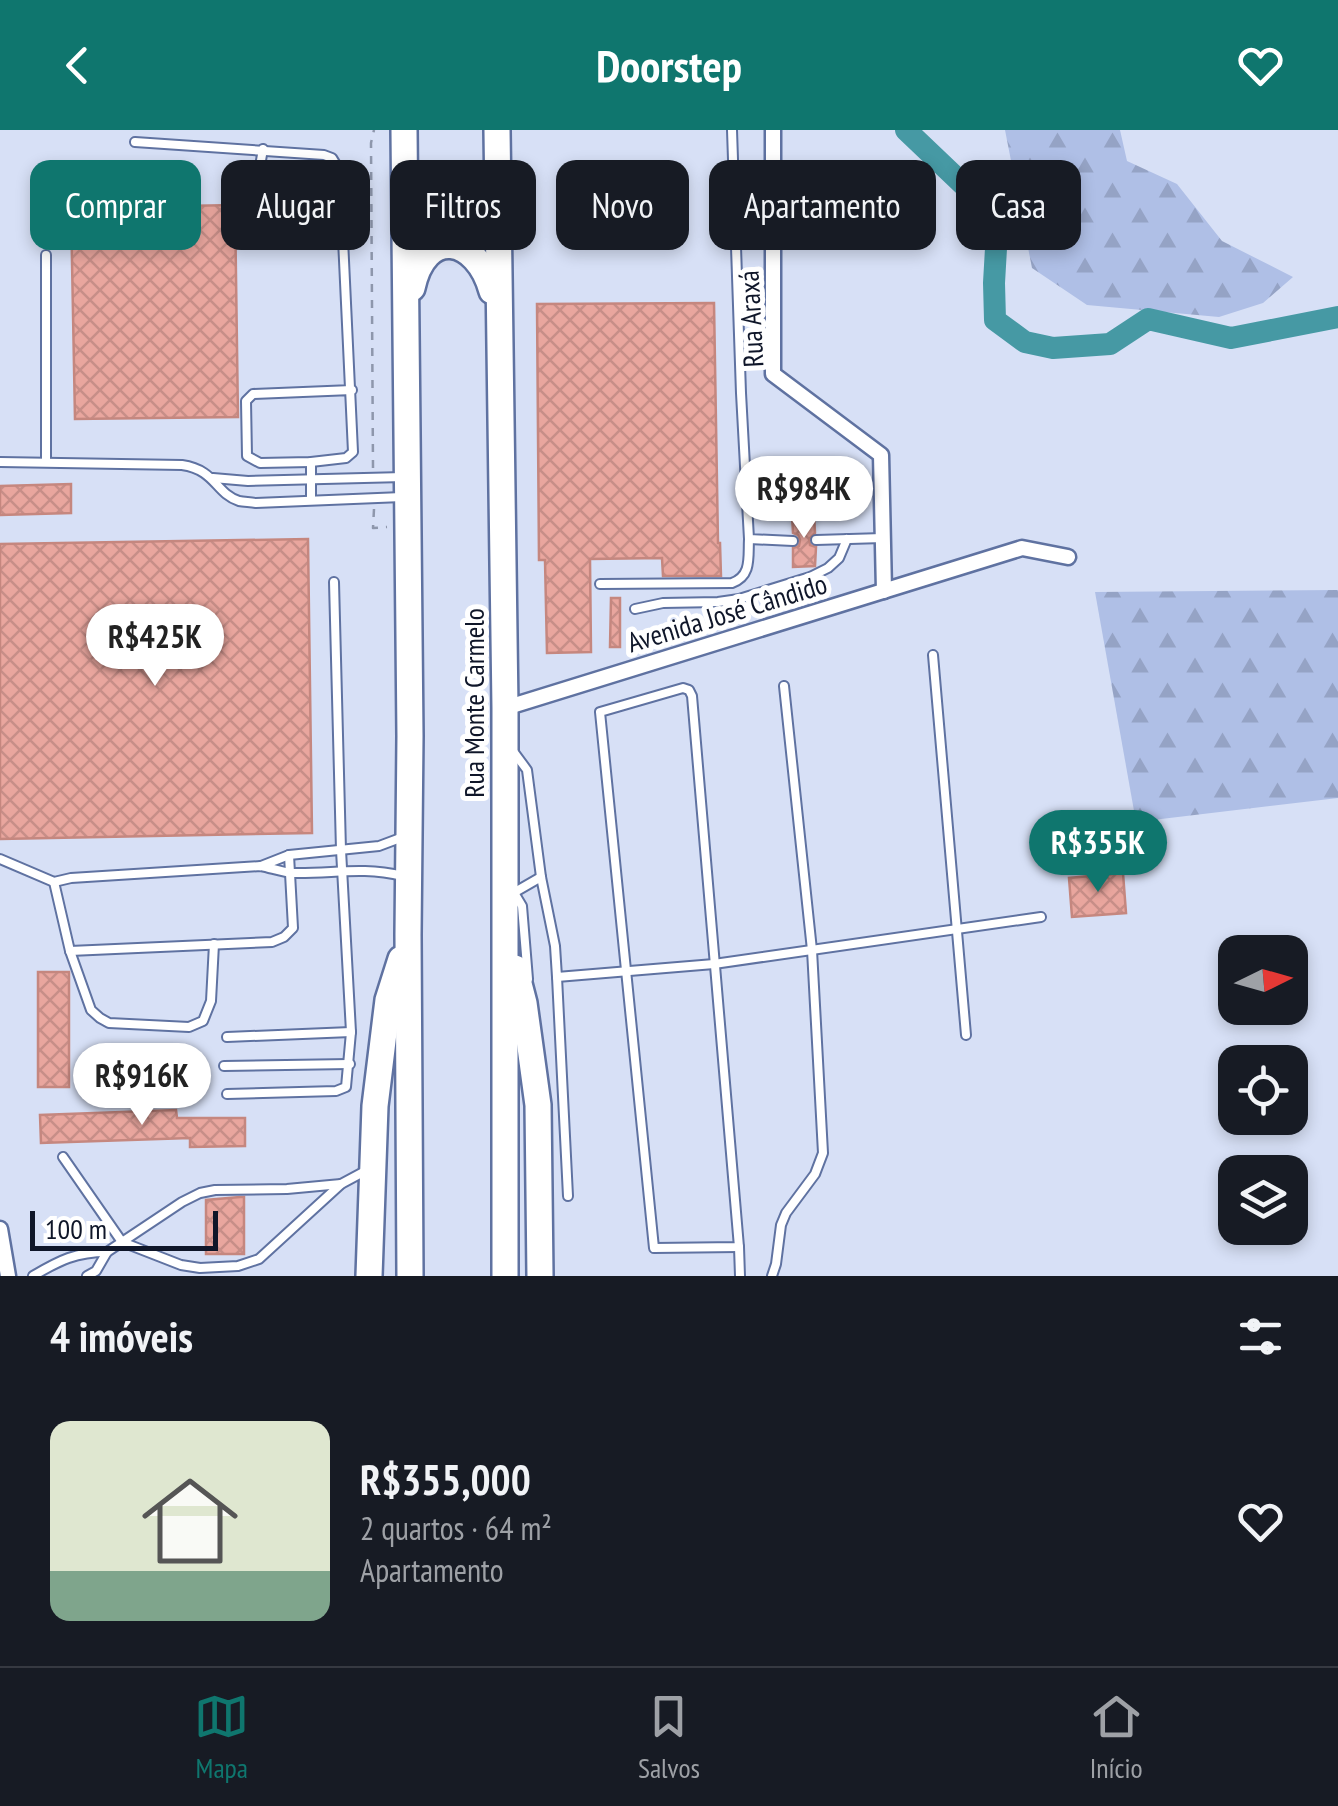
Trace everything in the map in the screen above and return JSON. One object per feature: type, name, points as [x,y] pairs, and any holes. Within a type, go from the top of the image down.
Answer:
[{"type":"highway","name":"Rua Monte Carmelo","points":[[497,130],[510,888],[506,937],[505,1276]]},
{"type":"highway","points":[[403,131],[410,1276]]},
{"type":"highway","points":[[406,311],[421,262],[431,251],[445,246],[460,247],[482,264],[498,321]]},
{"type":"highway","points":[[369,1276],[375,1106],[388,1000],[408,935]]},
{"type":"highway","points":[[506,937],[524,1003],[538,1105],[540,1276]]},
{"type":"street","name":"Rua Araxá","points":[[773,130],[773,374],[880,455],[883,538]]},
{"type":"street","points":[[883,538],[884,591]]},
{"type":"street","name":"Avenida José Cândido","points":[[505,708],[1022,548],[1068,557]]},
{"type":"street","points":[[0,1228],[8,1276]]},
{"type":"lane","points":[[600,584],[732,583],[747,571],[749,539],[732,130]]},
{"type":"lane","points":[[135,142],[324,154],[333,160]]},
{"type":"lane","points":[[262,160],[264,149]]},
{"type":"lane","points":[[344,250],[352,390],[354,452],[346,458],[310,462],[260,463],[247,456],[248,396],[352,390]]},
{"type":"lane","points":[[46,255],[46,461]]},
{"type":"lane","points":[[0,462],[198,467],[237,500],[256,503],[374,496],[408,486]]},
{"type":"lane","points":[[310,462],[310,500]]},
{"type":"lane","points":[[213,478],[373,478],[408,486]]},
{"type":"lane","points":[[226,493],[233,480]]},
{"type":"lane","points":[[816,540],[883,538]]},
{"type":"lane","points":[[749,539],[793,542]]},
{"type":"lane","points":[[636,609],[663,602],[739,599],[810,577],[839,558],[846,539]]},
{"type":"lane","points":[[227,1094],[346,1088],[351,1032],[341,850],[334,582]]},
{"type":"lane","points":[[933,655],[966,1036]]},
{"type":"lane","points":[[772,1276],[780,1225],[815,1174],[823,1153],[812,950],[784,686]]},
{"type":"lane","points":[[740,1247],[654,1248],[600,712],[684,688],[692,696],[740,1247],[740,1276]]},
{"type":"lane","points":[[505,740],[527,770],[555,946],[568,1196]]},
{"type":"lane","points":[[261,866],[289,855],[380,846],[410,834]]},
{"type":"lane","points":[[70,951],[272,942],[284,937],[294,928],[289,855]]},
{"type":"lane","points":[[0,859],[54,882],[261,866],[290,873],[379,870],[409,878]]},
{"type":"lane","points":[[524,1003],[529,974],[522,906],[510,888],[542,877]]},
{"type":"lane","points":[[54,882],[70,951],[91,1010],[108,1023],[189,1027],[203,1022],[211,1001],[214,944]]},
{"type":"lane","points":[[558,977],[714,964],[1041,917]]},
{"type":"lane","points":[[227,1037],[351,1032]]},
{"type":"lane","points":[[224,1066],[350,1064]]},
{"type":"lane","points":[[62,1157],[122,1242],[180,1265],[200,1268],[238,1266],[265,1254],[341,1184],[373,1167]]},
{"type":"lane","points":[[87,1276],[96,1271],[107,1252],[200,1194],[341,1184]]},
{"type":"lane","points":[[33,1276],[84,1252],[107,1252]]},
{"type":"path","points":[[373,478],[374,130]]},
{"type":"path","points":[[374,496],[374,528],[408,526]]},
{"type":"green space","points":[[1005,130],[1120,130],[1127,161],[1177,184],[1222,241],[1293,277],[1263,303],[1219,317],[1087,305],[1032,268],[1028,250],[1081,250],[1081,160],[1011,160]]},
{"type":"green space","points":[[1338,590],[1338,798],[1136,822],[1095,592]]},
{"type":"building","points":[[221,205],[221,250],[236,250],[238,417],[75,419],[72,250],[201,250],[201,206]]},
{"type":"building","points":[[714,303],[721,576],[663,576],[662,558],[590,559],[591,652],[547,653],[545,560],[539,560],[537,304]]},
{"type":"building","points":[[71,484],[71,513],[0,515],[0,486]]},
{"type":"building","points":[[814,514],[815,533],[809,539],[810,545],[816,547],[815,566],[793,567],[793,548],[799,546],[800,540],[793,533],[792,515]]},
{"type":"building","points":[[308,539],[312,833],[0,839],[0,544]]},
{"type":"building","points":[[611,598],[620,598],[620,647],[610,647]]},
{"type":"building","points":[[1123,873],[1126,913],[1072,917],[1069,878]]},
{"type":"building","points":[[38,972],[69,972],[69,1087],[38,1087]]},
{"type":"building","points":[[176,1110],[177,1118],[245,1118],[245,1146],[190,1147],[190,1138],[41,1143],[40,1115]]},
{"type":"building","points":[[244,1197],[244,1254],[206,1254],[206,1200]]},
{"type":"waterway","points":[[906,130],[970,191],[997,231],[995,320],[1025,342],[1053,348],[1110,344],[1148,319],[1231,338],[1338,317]]}]
